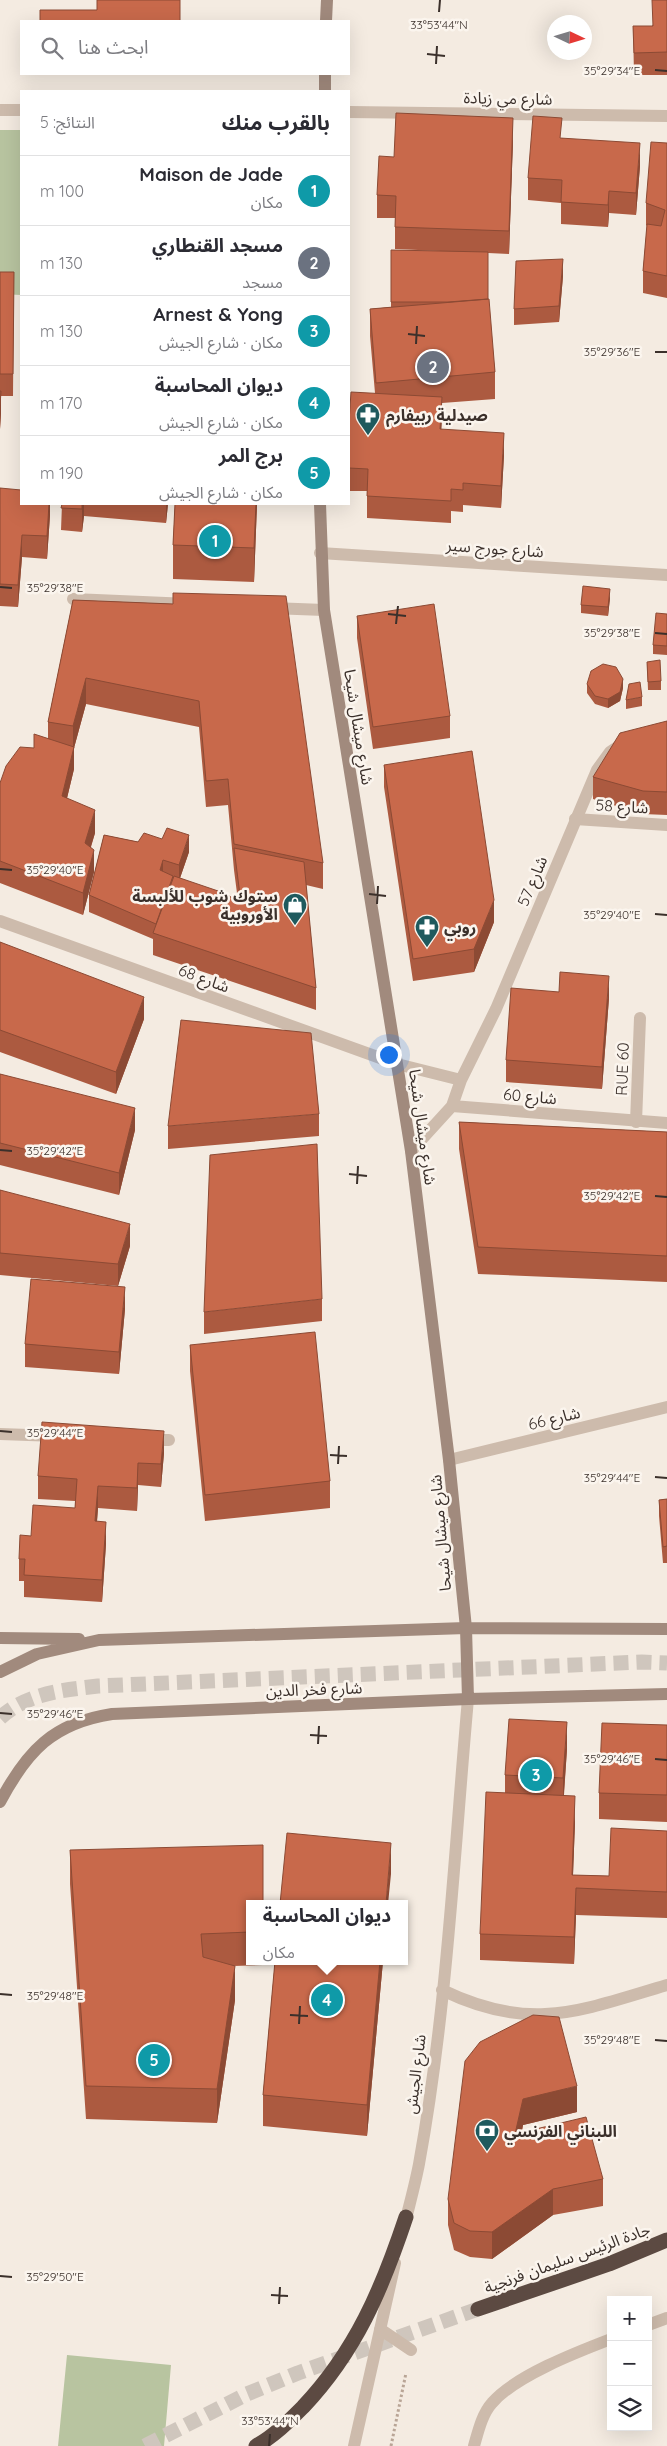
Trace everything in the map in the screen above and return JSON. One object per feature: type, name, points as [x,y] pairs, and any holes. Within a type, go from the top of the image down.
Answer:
[{"type":"highway","points":[[256,2446],[276,2433],[312,2398],[352,2344],[370,2312],[387,2274],[406,2217]]},
{"type":"highway","name":"جادة الرئيس سليمان فرنجية","points":[[478,2309],[609,2264],[667,2240]]},
{"type":"main road","points":[[326,20],[327,0]]},
{"type":"main road","points":[[325,75],[325,90]]},
{"type":"main road","name":"شارع ميشال شيحا","points":[[320,505],[320,554],[324,610],[411,1151],[449,1460],[466,1628],[468,1699]]},
{"type":"main road","points":[[0,1638],[99,1640],[466,1628],[667,1629]]},
{"type":"main road","points":[[0,1672],[37,1654],[99,1640]]},
{"type":"main road","name":"شارع فخر الدين","points":[[0,1802],[12,1781],[41,1744],[55,1732],[75,1722],[92,1717],[112,1714],[468,1699],[667,1694]]},
{"type":"street","points":[[0,110],[20,110]]},
{"type":"street","name":"شارع مي زيادة","points":[[350,112],[667,116]]},
{"type":"street","name":"شارع جورج سير","points":[[320,554],[667,575]]},
{"type":"street","points":[[73,599],[198,605]]},
{"type":"street","points":[[256,607],[324,610]]},
{"type":"street","name":"شارع 57","points":[[452,1106],[461,1080],[496,1010],[602,760],[610,752],[631,742]]},
{"type":"street","name":"شارع 58","points":[[575,820],[667,825]]},
{"type":"street","name":"شارع 68","points":[[0,921],[398,1064]]},
{"type":"street","name":"RUE 60","points":[[636,1122],[640,1018]]},
{"type":"street","points":[[398,1064],[461,1080]]},
{"type":"street","points":[[411,1151],[452,1106]]},
{"type":"street","name":"شارع 60","points":[[452,1106],[667,1123]]},
{"type":"street","name":"شارع 66","points":[[449,1460],[667,1407]]},
{"type":"street","points":[[0,1434],[68,1436]]},
{"type":"street","points":[[135,1439],[169,1440]]},
{"type":"street","name":"شارع الجيش","points":[[354,2446],[419,2166],[442,1990],[468,1699]]},
{"type":"street","points":[[442,1990],[468,2003],[497,2012],[556,2015],[585,2009],[667,1985]]},
{"type":"street","points":[[652,2324],[667,2318]]},
{"type":"street","points":[[380,2329],[411,2350]]},
{"type":"street","points":[[474,2446],[482,2421],[492,2403],[529,2374],[607,2341]]},
{"type":"path","points":[[391,2446],[411,2350]]},
{"type":"green space","points":[[0,130],[20,130],[20,295],[0,294]]},
{"type":"green space","points":[[67,2355],[171,2365],[164,2446],[58,2446]]},
{"type":"building","points":[[97,0],[180,0],[180,20],[40,20],[40,10],[97,10]]},
{"type":"building","points":[[652,0],[667,0],[667,52],[634,53],[633,26],[653,26]]},
{"type":"building","points":[[396,113],[513,118],[509,231],[395,227],[396,196],[377,195],[379,156],[394,157]]},
{"type":"building","points":[[533,116],[562,118],[560,138],[640,143],[636,193],[609,191],[608,205],[561,202],[562,180],[528,178]]},
{"type":"building","points":[[651,142],[667,143],[667,276],[643,271],[647,224],[661,226],[665,210],[646,203]]},
{"type":"building","points":[[391,250],[488,252],[488,299],[448,302],[391,302]]},
{"type":"building","points":[[563,259],[559,306],[514,309],[516,261]]},
{"type":"building","points":[[0,272],[14,272],[13,374],[0,374]]},
{"type":"building","points":[[489,299],[495,372],[376,383],[370,309]]},
{"type":"building","points":[[351,392],[442,397],[440,429],[504,433],[501,486],[463,483],[463,490],[451,489],[451,501],[367,496],[368,469],[350,468]]},
{"type":"building","points":[[0,488],[20,490],[20,505],[49,505],[47,536],[22,535],[18,585],[0,584]]},
{"type":"building","points":[[62,505],[82,505],[82,509],[61,508]]},
{"type":"building","points":[[175,505],[256,505],[254,548],[173,545]]},
{"type":"building","points":[[583,586],[610,589],[608,607],[581,605]]},
{"type":"building","points":[[173,593],[286,596],[323,863],[234,844],[228,779],[206,781],[199,701],[86,678],[73,726],[48,722],[73,600],[173,604]]},
{"type":"building","points":[[434,604],[450,716],[373,727],[357,616]]},
{"type":"building","points":[[656,613],[667,614],[667,646],[653,645]]},
{"type":"building","points":[[660,660],[661,681],[648,682],[647,662]]},
{"type":"building","points":[[603,664],[616,667],[623,679],[620,692],[608,699],[595,696],[587,684],[591,671]]},
{"type":"building","points":[[640,682],[642,697],[626,700],[629,684]]},
{"type":"building","points":[[667,721],[667,792],[643,791],[593,777],[620,733]]},
{"type":"building","points":[[34,734],[74,747],[62,796],[95,810],[85,843],[94,850],[83,893],[0,861],[0,783],[6,766],[20,747],[34,748]]},
{"type":"building","points":[[472,751],[494,900],[474,949],[413,959],[384,765]]},
{"type":"building","points":[[167,828],[189,835],[179,865],[163,860],[160,870],[173,876],[156,924],[89,895],[104,835],[138,842],[144,833],[162,839]]},
{"type":"building","points":[[234,848],[304,862],[316,988],[153,933],[174,876],[224,893],[241,903]]},
{"type":"building","points":[[0,942],[144,997],[116,1072],[0,1030]]},
{"type":"building","points":[[560,972],[609,976],[602,1067],[506,1060],[511,988],[559,992]]},
{"type":"building","points":[[181,1020],[311,1033],[319,1114],[168,1126]]},
{"type":"building","points":[[0,1074],[135,1108],[119,1173],[0,1143]]},
{"type":"building","points":[[459,1122],[667,1132],[667,1256],[478,1247]]},
{"type":"building","points":[[317,1144],[322,1299],[204,1312],[210,1155]]},
{"type":"building","points":[[0,1190],[130,1224],[118,1264],[0,1253]]},
{"type":"building","points":[[31,1279],[125,1287],[119,1352],[25,1344]]},
{"type":"building","points":[[315,1332],[330,1481],[205,1495],[190,1345]]},
{"type":"building","points":[[42,1422],[164,1431],[161,1464],[138,1463],[137,1488],[98,1486],[95,1521],[106,1522],[102,1580],[24,1575],[25,1559],[19,1559],[20,1535],[31,1536],[33,1505],[75,1508],[77,1479],[38,1476]]},
{"type":"building","points":[[667,1499],[667,1546],[663,1547],[659,1500]]},
{"type":"building","points":[[509,1719],[567,1722],[563,1778],[505,1775]]},
{"type":"building","points":[[602,1723],[667,1725],[667,1795],[599,1793]]},
{"type":"building","points":[[486,1792],[575,1796],[572,1875],[609,1876],[611,1828],[667,1831],[667,1892],[576,1888],[574,1937],[480,1934]]},
{"type":"building","points":[[287,1833],[391,1843],[386,1900],[280,1900]]},
{"type":"building","points":[[263,1845],[263,1900],[246,1900],[246,1932],[201,1934],[203,1957],[235,1966],[217,2089],[86,2086],[70,1850]]},
{"type":"building","points":[[275,1965],[380,1965],[367,2105],[263,2095]]},
{"type":"building","name":"اللبناني الفرنسي","points":[[533,2015],[559,2017],[577,2086],[523,2099],[515,2134],[586,2117],[603,2179],[553,2189],[492,2232],[470,2231],[454,2223],[448,2199],[465,2061],[480,2042]]},
{"type":"tunnel","points":[[0,1718],[22,1703],[46,1694],[98,1686],[642,1662],[667,1663]]},
{"type":"tunnel","points":[[145,2446],[247,2394],[298,2373],[478,2309]]},
{"type":"place","name":"مسجد القنطاري","points":[[433,367]]},
{"type":"place","name":"صيدلية ربيفارم","points":[[368,436]]},
{"type":"place","name":"Maison de Jade","points":[[215,541]]},
{"type":"place","name":"ستوك شوب للألبسة الأوروبية","points":[[295,926]]},
{"type":"place","name":"روبي","points":[[427,948]]},
{"type":"place","name":"Arnest & Yong","points":[[536,1775]]},
{"type":"place","name":"ديوان المحاسبة","points":[[327,2000]]},
{"type":"place","name":"برج المر","points":[[154,2060]]},
{"type":"place","name":"اللبناني الفرنسي","points":[[487,2152]]}]
